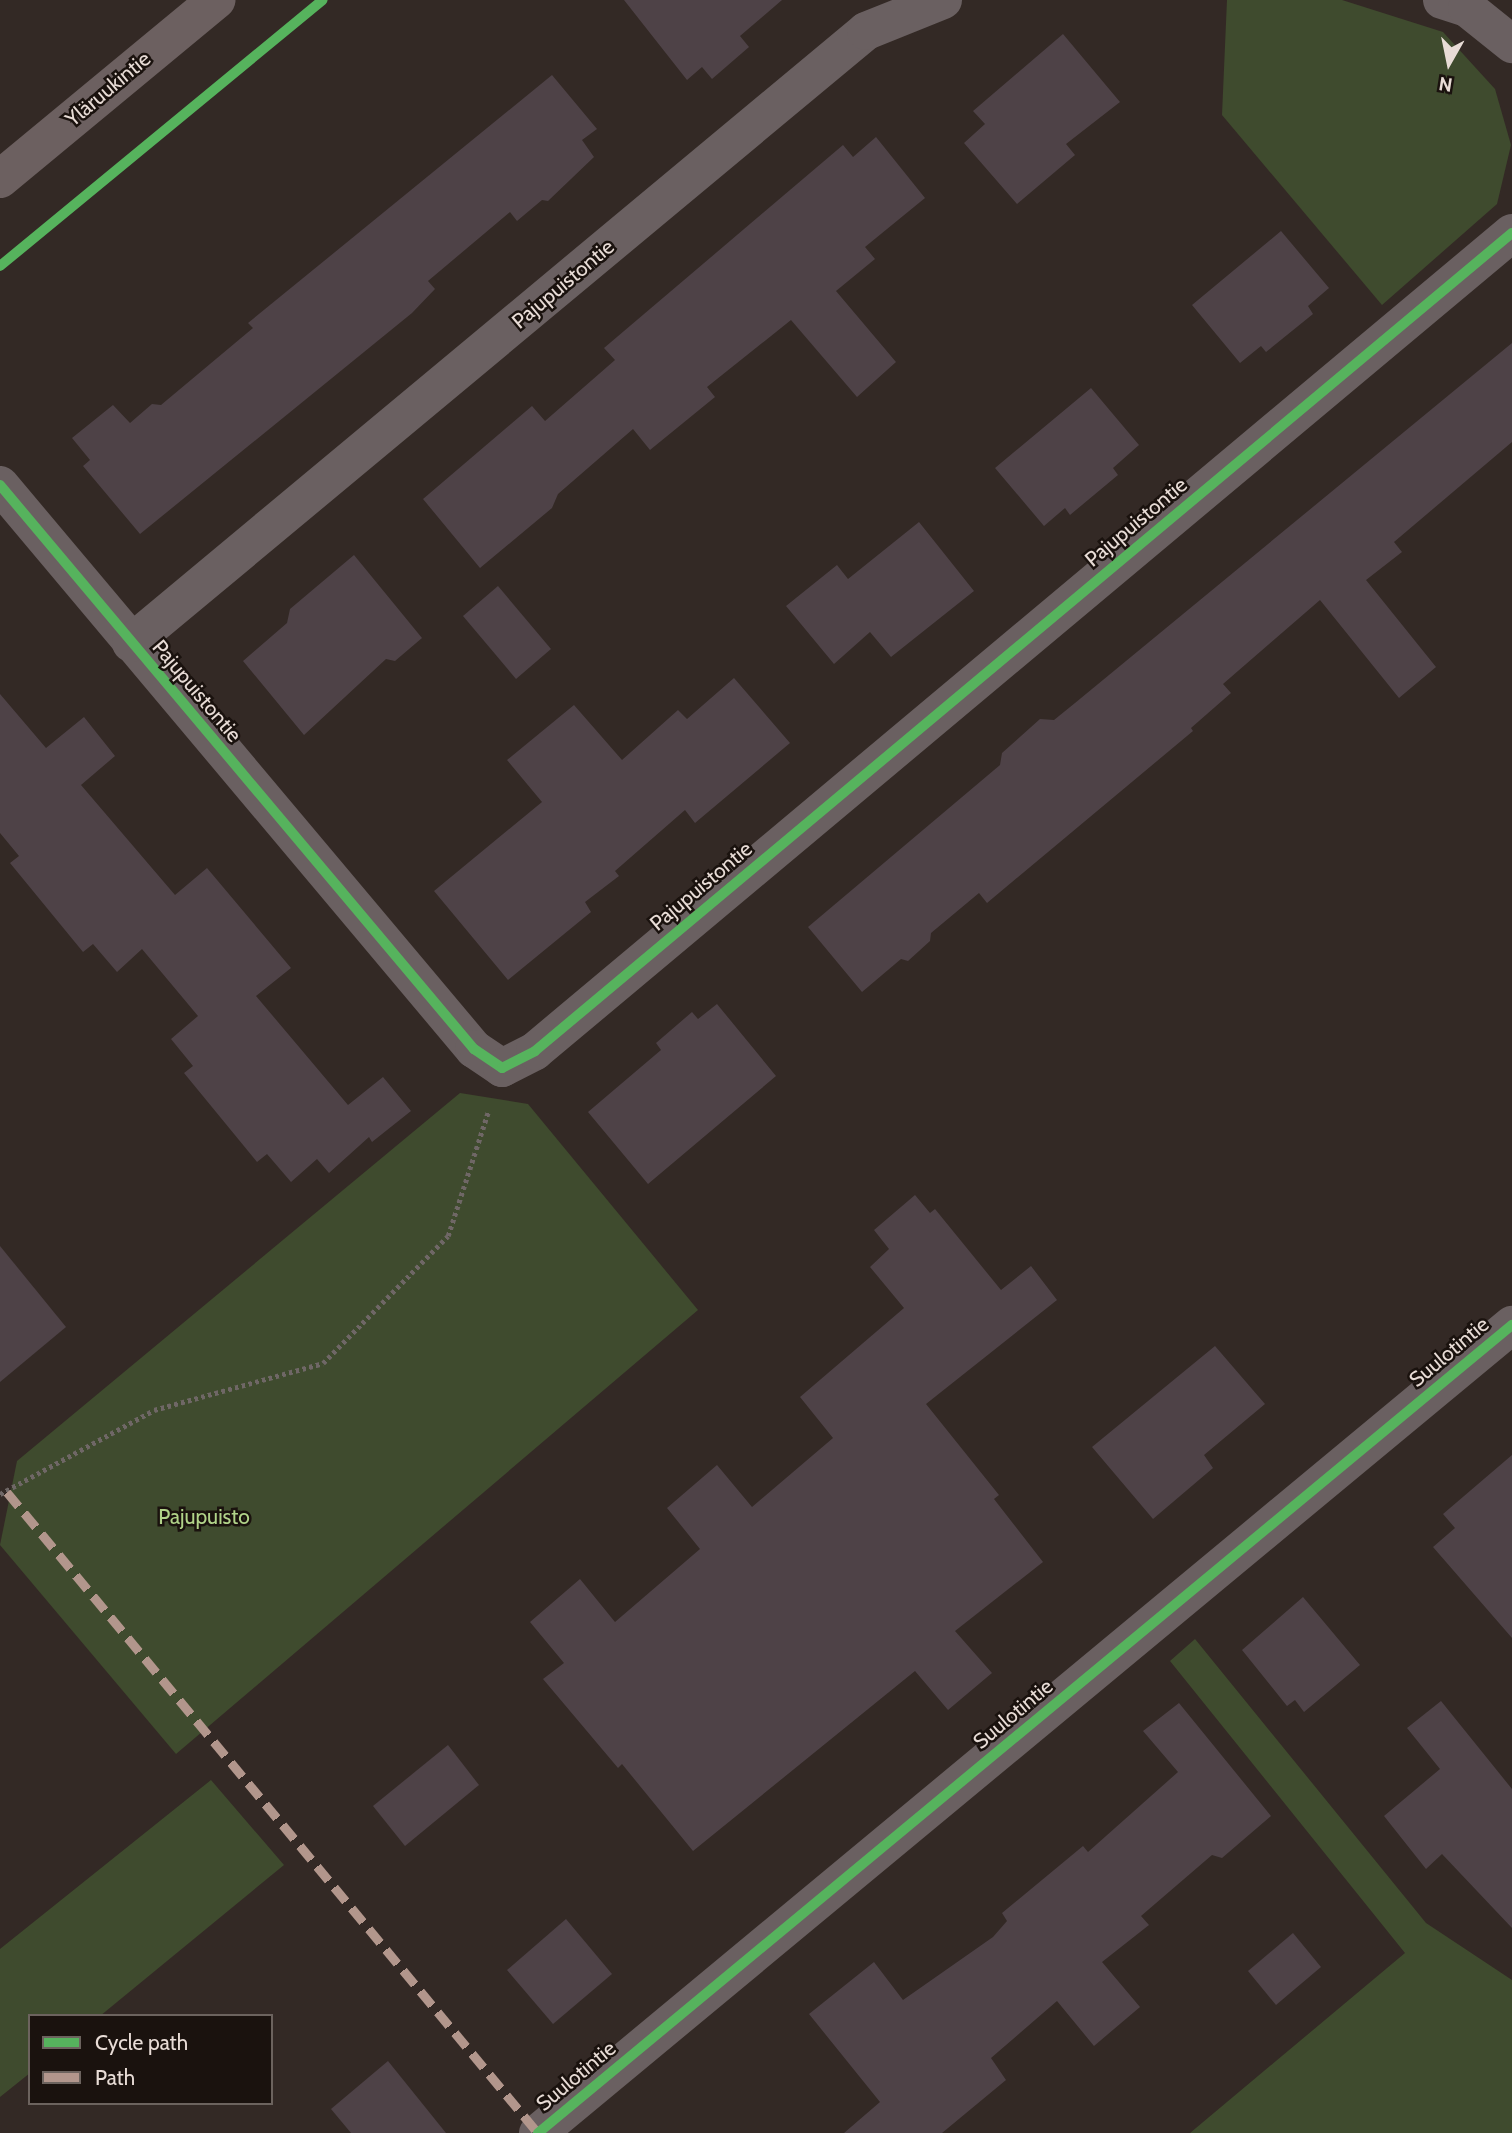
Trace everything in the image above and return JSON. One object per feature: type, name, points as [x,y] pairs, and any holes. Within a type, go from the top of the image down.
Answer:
[{"type":"main road","name":"Yläruukintie","points":[[0,179],[216,0]]},
{"type":"street","name":"Pajupuistontie","points":[[131,643],[866,31],[943,0]]},
{"type":"street","points":[[1442,0],[1467,8],[1512,44]]},
{"type":"street","name":"Pajupuistontie","points":[[0,485],[474,1049],[502,1068],[535,1051],[1512,233]]},
{"type":"street","name":"Suulotintie","points":[[538,2133],[1512,1325]]},
{"type":"path","points":[[0,1494],[154,1410],[323,1363],[448,1236],[502,1068]]},
{"type":"green space","points":[[1227,0],[1342,0],[1443,32],[1495,89],[1511,145],[1497,204],[1382,305],[1222,115]]},
{"type":"green space","name":"Pajupuisto","points":[[460,1093],[528,1104],[698,1310],[176,1754],[0,1545],[17,1461]]},
{"type":"green space","points":[[1195,1639],[1426,1923],[1512,1980],[1512,2133],[1190,2133],[1405,1953],[1170,1661]]},
{"type":"green space","points":[[211,1780],[284,1865],[102,2014],[28,2014],[28,2075],[0,2097],[0,1949]]},
{"type":"building","points":[[624,0],[782,0],[740,36],[749,47],[712,79],[702,67],[687,80]]},
{"type":"building","points":[[1063,34],[1120,102],[1066,144],[1075,155],[1017,204],[964,143],[985,124],[973,111]]},
{"type":"building","points":[[552,75],[597,129],[582,140],[594,157],[548,201],[542,200],[517,221],[510,212],[428,281],[435,289],[412,313],[140,534],[83,466],[90,460],[72,438],[113,405],[130,423],[152,404],[161,405],[253,328],[248,323]]},
{"type":"building","points":[[876,137],[925,198],[865,247],[875,259],[836,291],[896,362],[857,397],[791,320],[707,387],[715,397],[650,450],[633,429],[558,494],[552,508],[480,568],[423,499],[532,406],[545,421],[615,360],[604,348],[843,145],[853,157]]},
{"type":"building","points":[[1281,231],[1329,288],[1308,306],[1313,314],[1266,352],[1261,346],[1240,363],[1192,305]]},
{"type":"building","points":[[1512,343],[1512,442],[1394,542],[1402,552],[1366,580],[1436,667],[1399,698],[1320,600],[1223,684],[1231,693],[1191,728],[1193,731],[987,903],[979,893],[931,933],[930,941],[908,961],[901,959],[862,992],[808,927],[1000,765],[1002,753],[1040,719],[1054,720]]},
{"type":"building","points":[[1091,388],[1139,445],[1113,468],[1118,475],[1070,515],[1065,508],[1044,526],[995,468]]},
{"type":"building","points":[[919,522],[974,591],[891,657],[870,632],[834,664],[786,606],[837,565],[848,579]]},
{"type":"building","points":[[354,555],[422,638],[395,661],[386,659],[304,735],[243,661],[287,623],[290,609]]},
{"type":"building","points":[[498,586],[551,649],[516,679],[463,616]]},
{"type":"building","points":[[734,678],[790,743],[695,823],[685,810],[615,871],[619,876],[585,902],[591,912],[508,980],[434,891],[542,802],[507,760],[574,705],[622,760],[678,710],[687,719]]},
{"type":"building","points":[[0,694],[46,748],[84,717],[115,756],[81,785],[175,895],[207,868],[291,968],[256,996],[348,1105],[383,1077],[411,1111],[372,1142],[369,1137],[329,1173],[317,1159],[291,1182],[267,1154],[257,1162],[184,1073],[193,1066],[171,1039],[198,1016],[142,949],[117,972],[93,944],[83,952],[10,863],[19,856],[0,833]]},
{"type":"building","points":[[717,1004],[776,1076],[648,1184],[588,1112],[661,1050],[656,1043],[692,1012],[698,1019]]},
{"type":"building","points":[[915,1195],[930,1213],[935,1209],[1001,1290],[1031,1266],[1057,1300],[926,1404],[999,1495],[994,1499],[1043,1562],[955,1631],[992,1673],[948,1710],[915,1671],[693,1851],[622,1764],[618,1768],[543,1679],[564,1663],[530,1622],[580,1579],[615,1622],[700,1549],[667,1508],[717,1465],[752,1507],[833,1438],[800,1397],[904,1308],[870,1267],[889,1249],[874,1230]]},
{"type":"building","points":[[0,1246],[66,1327],[0,1382]]},
{"type":"building","points":[[1215,1346],[1265,1404],[1204,1455],[1213,1468],[1153,1519],[1092,1447]]},
{"type":"building","points":[[1512,1455],[1512,1638],[1433,1547],[1455,1528],[1443,1514]]},
{"type":"building","points":[[1303,1597],[1360,1665],[1304,1712],[1295,1700],[1287,1706],[1242,1650]]},
{"type":"building","points":[[1441,1701],[1512,1789],[1512,1928],[1442,1854],[1426,1869],[1384,1816],[1440,1769],[1407,1728]]},
{"type":"building","points":[[1179,1703],[1271,1816],[1222,1858],[1212,1855],[1141,1916],[1149,1925],[1102,1962],[1140,2007],[1094,2046],[1057,2001],[991,2058],[1006,2080],[942,2133],[844,2133],[880,2102],[809,2014],[874,1962],[903,2000],[993,1937],[1007,1921],[1002,1913],[1083,1846],[1088,1852],[1178,1772],[1143,1731]]},
{"type":"building","points":[[448,1745],[479,1785],[405,1846],[373,1806]]},
{"type":"building","points":[[566,1919],[612,1974],[553,2024],[507,1970]]},
{"type":"building","points":[[1293,1933],[1321,1967],[1276,2005],[1248,1971]]},
{"type":"building","points":[[388,2061],[446,2133],[351,2133],[331,2109]]},
{"type":"marked path","points":[[7,1492],[538,2133]]},
{"type":"cycle path","points":[[0,266],[323,0]]},
{"type":"cycle path","points":[[0,485],[474,1049],[502,1068],[535,1051],[1512,233]]},
{"type":"cycle path","points":[[538,2133],[1512,1325]]}]
